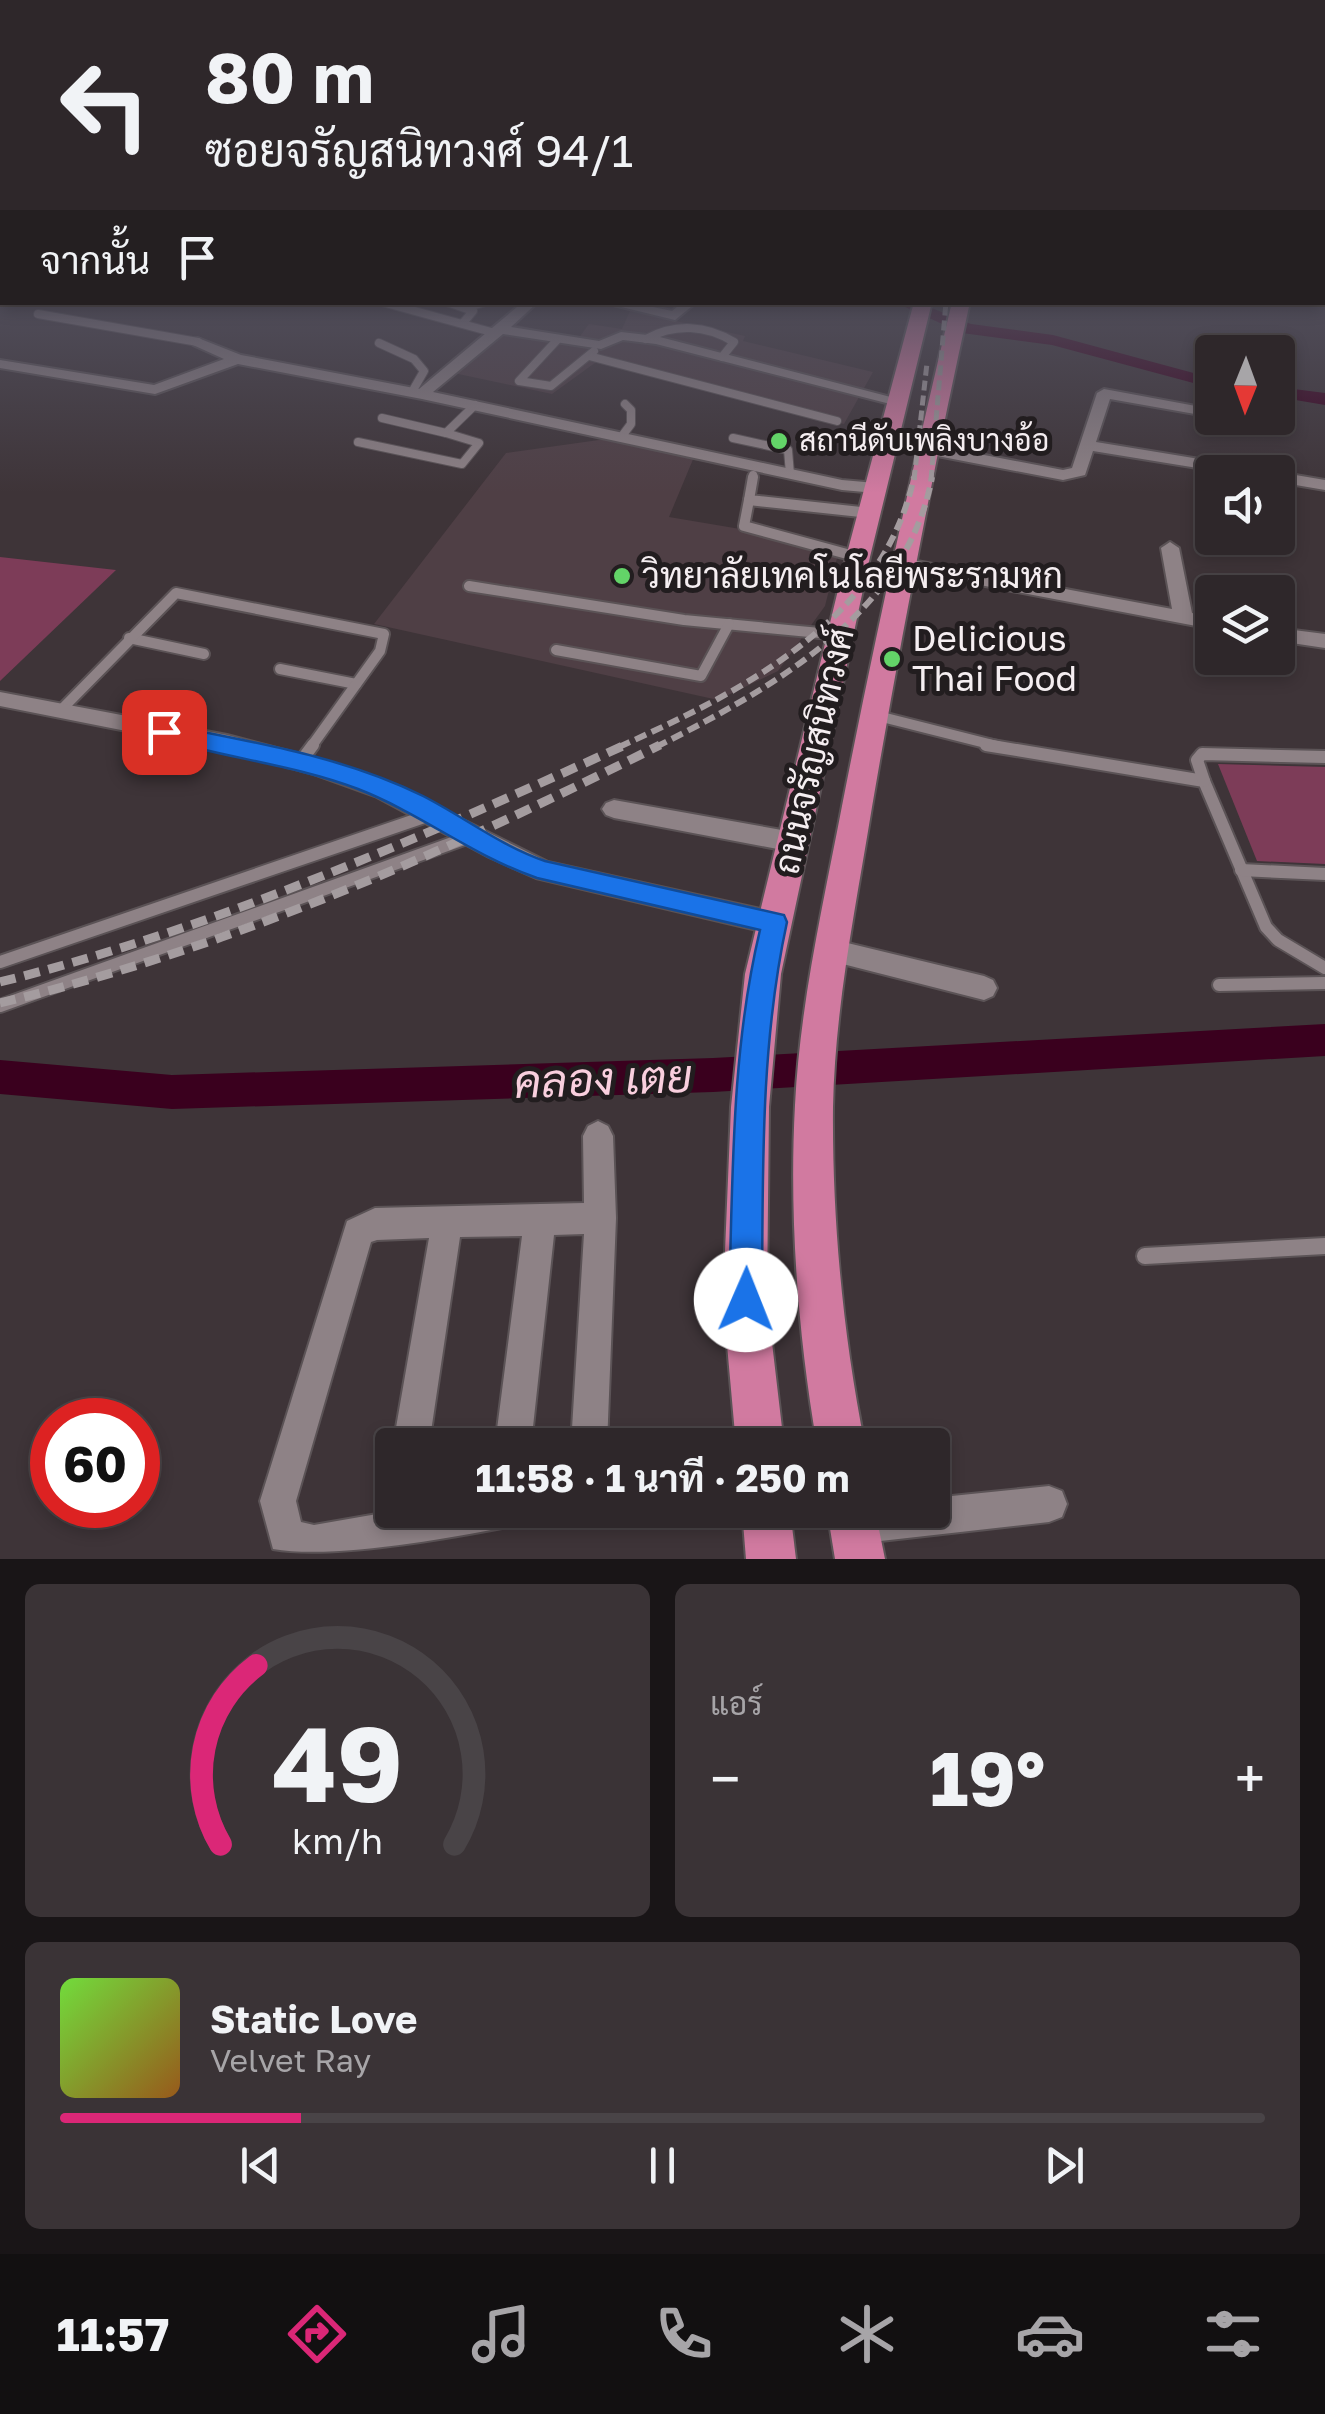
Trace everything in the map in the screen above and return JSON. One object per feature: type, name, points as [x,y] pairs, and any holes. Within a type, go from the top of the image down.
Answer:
[{"type":"main road","name":"ถนนจรัญสนิทวงศ์","points":[[758,1428],[746,1300],[750,1107],[760,1008],[774,922],[858,557],[911,347]]},
{"type":"main road","name":"ถนนจรัญสนิทวงศ์","points":[[838,1428],[821,1286],[814,1106],[819,1041],[831,950],[901,564],[951,347]]},
{"type":"main road","points":[[888,442],[927,449]]},
{"type":"main road","points":[[873,500],[916,494]]},
{"type":"main road","points":[[768,1528],[771,1559]]},
{"type":"street","points":[[209,347],[237,359],[417,393],[790,474],[873,500]]},
{"type":"street","points":[[417,393],[477,347]]},
{"type":"street","points":[[584,347],[595,350],[601,347]]},
{"type":"street","points":[[679,347],[898,401]]},
{"type":"street","points":[[0,364],[155,390],[237,359]]},
{"type":"street","points":[[927,449],[1073,474],[1079,471],[1104,393],[1195,410]]},
{"type":"street","points":[[1087,445],[1195,463]]},
{"type":"street","points":[[1295,481],[1325,485]]},
{"type":"street","points":[[1170,548],[1183,618]]},
{"type":"street","points":[[901,564],[1195,620]]},
{"type":"street","points":[[1295,637],[1325,641]]},
{"type":"street","points":[[2,703],[61,710],[301,761],[362,781],[434,814],[514,860],[545,871],[774,922]]},
{"type":"street","points":[[614,808],[793,842]]},
{"type":"street","points":[[831,950],[984,988]]},
{"type":"street","points":[[589,1428],[600,1218],[598,1136]]},
{"type":"street","points":[[516,1428],[540,1218]]},
{"type":"street","points":[[375,1527],[314,1544],[286,1536],[278,1501],[358,1232],[375,1224],[600,1218]]},
{"type":"street","points":[[415,1428],[447,1222]]},
{"type":"street","points":[[855,1531],[1049,1504]]},
{"type":"lane","points":[[387,347],[414,359],[424,371],[417,393]]},
{"type":"lane","points":[[551,347],[519,381],[551,386],[595,350],[837,421]]},
{"type":"lane","points":[[622,436],[631,424],[631,410],[626,404]]},
{"type":"lane","points":[[446,432],[474,405]]},
{"type":"lane","points":[[358,442],[446,464],[462,464],[480,447],[471,438],[382,418]]},
{"type":"lane","points":[[733,438],[788,450],[792,457],[790,474]]},
{"type":"lane","points":[[753,475],[744,526],[858,557]]},
{"type":"lane","points":[[749,500],[873,500]]},
{"type":"lane","points":[[469,586],[730,624],[840,634]]},
{"type":"lane","points":[[61,710],[171,595],[186,592],[380,631],[384,643],[301,761]]},
{"type":"lane","points":[[556,650],[701,676],[730,624]]},
{"type":"lane","points":[[129,638],[204,654]]},
{"type":"lane","points":[[280,669],[356,684]]},
{"type":"lane","points":[[874,715],[987,745],[1204,782]]},
{"type":"lane","points":[[1325,757],[1202,754],[1197,760],[1241,870],[1272,934],[1325,968]]},
{"type":"lane","points":[[0,962],[434,814]]},
{"type":"lane","points":[[0,1006],[472,836]]},
{"type":"lane","points":[[1241,870],[1325,874]]},
{"type":"lane","points":[[1219,984],[1325,983]]},
{"type":"lane","points":[[1146,1256],[1325,1246]]},
{"type":"shaded area","points":[[480,347],[767,347],[873,372],[844,424],[599,360],[552,394],[449,372]]},
{"type":"shaded area","name":"วิทยาลัยเทคโนโลยีพระรามหก","points":[[613,438],[694,457],[669,517],[840,546],[825,606],[778,671],[718,700],[374,624],[506,453]]},
{"type":"building","points":[[0,557],[116,570],[0,681]]},
{"type":"building","points":[[1218,764],[1325,767],[1325,864],[1257,861]]},
{"type":"waterway","points":[[1078,347],[1195,378]]},
{"type":"waterway","points":[[1295,395],[1325,399]]},
{"type":"waterway","name":"คลอง เตย","points":[[0,1077],[172,1092],[713,1075],[1325,1040]]},
{"type":"railway","points":[[931,480],[942,347]]},
{"type":"railway","points":[[914,480],[927,363]]},
{"type":"railway","points":[[619,747],[759,675],[840,611],[872,572],[898,528],[914,477]]},
{"type":"railway","points":[[658,746],[786,673],[863,608],[894,569],[918,526],[932,477]]},
{"type":"railway","points":[[0,982],[240,908],[395,846],[625,745]]},
{"type":"railway","points":[[0,1003],[171,954],[338,893],[500,822],[658,746]]},
{"type":"place","name":"สถานีดับเพลิงบางอ้อ","points":[[779,441]]},
{"type":"place","name":"วิทยาลัยเทคโนโลยีพระรามหก","points":[[622,576]]},
{"type":"place","name":"Delicious Thai Food","points":[[892,659]]},
{"type":"route","points":[[164,732],[301,761],[362,781],[414,802],[514,860],[545,871],[774,922],[763,974],[750,1107],[746,1300]]}]
